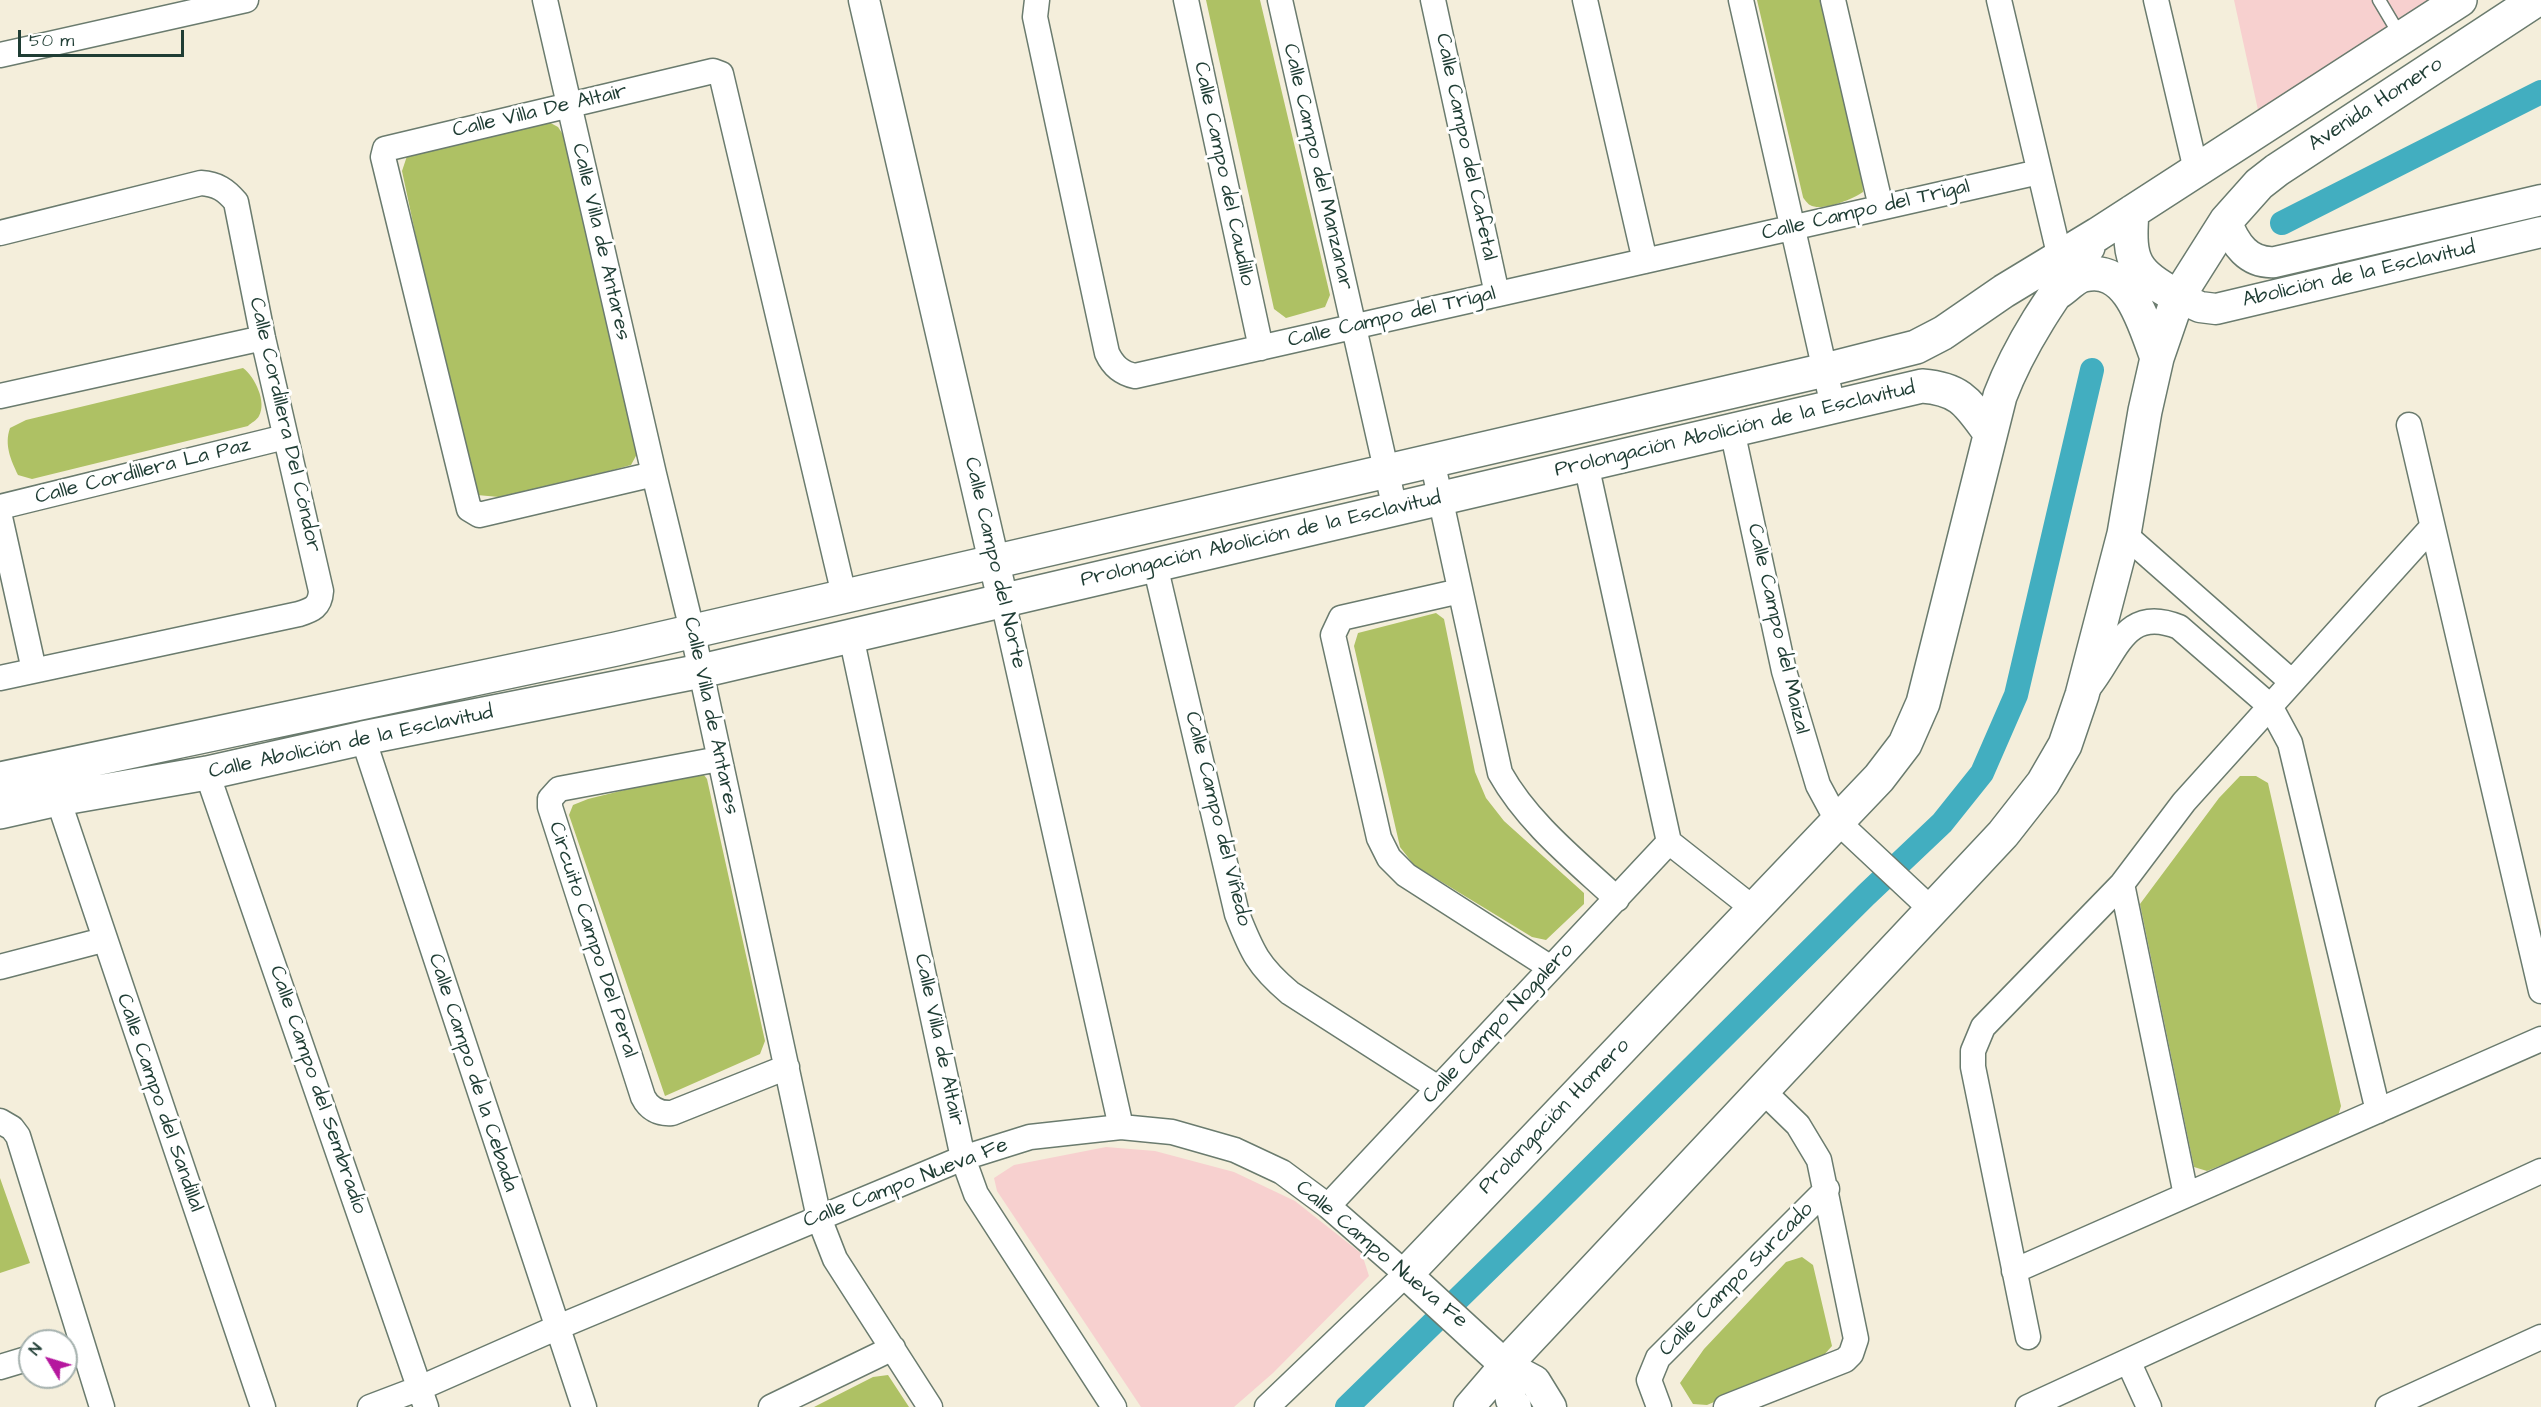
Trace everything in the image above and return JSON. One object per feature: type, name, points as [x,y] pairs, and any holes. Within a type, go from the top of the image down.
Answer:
[{"type":"main road","name":"Avenida Homero","points":[[2188,175],[2460,0]]},
{"type":"main road","name":"Avenida Homero","points":[[2226,221],[2259,184],[2277,170],[2536,0]]},
{"type":"main road","name":"Prolongación Abolición de la Esclavitud","points":[[692,630],[1825,370],[1916,347],[1943,333],[2004,291],[2060,258],[2188,175]]},
{"type":"main road","points":[[2132,212],[2130,237],[2133,259],[2140,272],[2178,297]]},
{"type":"main road","points":[[1505,1365],[1882,964],[1920,900],[2003,834],[2043,783],[2065,745],[2082,695],[2124,534],[2145,411],[2157,358],[2178,297],[2226,221]]},
{"type":"main road","points":[[1838,822],[1879,778],[1905,744],[1923,703],[2000,396],[2013,363],[2054,296],[2098,234]]},
{"type":"main road","points":[[2054,296],[2082,276],[2094,274],[2108,278],[2124,287],[2137,306],[2157,358]]},
{"type":"main road","name":"Prolongación Abolición de la Esclavitud","points":[[701,671],[1922,386],[1943,388],[1960,396],[1990,433]]},
{"type":"main road","name":"Calle Abolición de la Esclavitud","points":[[0,779],[604,651],[692,630]]},
{"type":"main road","name":"Calle Abolición de la Esclavitud","points":[[0,812],[58,799],[207,773],[363,738],[701,671]]},
{"type":"main road","name":"Prolongación Homero","points":[[1406,1274],[1838,822]]},
{"type":"street","points":[[0,55],[246,0]]},
{"type":"street","name":"Calle Villa de Antares","points":[[545,0],[692,630],[819,1218],[835,1259],[930,1407]]},
{"type":"street","name":"Calle Campo del Norte","points":[[864,0],[994,561],[1121,1127]]},
{"type":"street","name":"Calle Campo del Trigal","points":[[1037,0],[1035,17],[1110,360],[1126,374],[1135,376],[2039,172]]},
{"type":"street","name":"Calle Campo del Caudillo","points":[[1186,0],[1261,348]]},
{"type":"street","name":"Calle Campo del Manzanar","points":[[1280,0],[1395,509]]},
{"type":"street","name":"Calle Campo del Cafetal","points":[[1433,0],[1497,294]]},
{"type":"street","points":[[1585,0],[1645,261]]},
{"type":"street","points":[[1741,0],[1833,406]]},
{"type":"street","points":[[1833,0],[1881,207]]},
{"type":"street","points":[[1999,0],[2060,258]]},
{"type":"street","points":[[2156,0],[2188,175]]},
{"type":"street","name":"Calle Villa De Altair","points":[[654,474],[479,515],[469,508],[383,157],[388,148],[713,72],[723,77],[844,595]]},
{"type":"street","name":"Calle Cordillera Del Cóndor","points":[[0,233],[201,183],[220,187],[229,192],[236,202],[285,437],[321,584],[321,596],[315,608],[298,614],[0,678]]},
{"type":"street","name":"Abolición de la Esclavitud","points":[[2226,221],[2244,253],[2267,263],[2541,200]]},
{"type":"street","name":"Abolición de la Esclavitud","points":[[2178,297],[2200,307],[2216,309],[2541,232]]},
{"type":"street","points":[[0,396],[263,338]]},
{"type":"street","points":[[2409,424],[2541,991]]},
{"type":"street","name":"Calle Campo del Maizal","points":[[1732,430],[1786,681],[1818,785],[1838,822]]},
{"type":"street","name":"Calle Cordillera La Paz","points":[[0,507],[285,437]]},
{"type":"street","points":[[1432,460],[1500,773],[1513,797],[1533,819],[1617,899]]},
{"type":"street","points":[[1586,464],[1669,842],[1754,909]]},
{"type":"street","points":[[0,517],[34,670]]},
{"type":"street","points":[[2028,1337],[1973,1067],[1973,1051],[1983,1028],[2122,884],[2184,802],[2432,527]]},
{"type":"street","points":[[2124,534],[2292,682]]},
{"type":"street","name":"Calle Campo del Viñedo","points":[[1155,565],[1237,914],[1252,952],[1268,974],[1290,993],[1438,1089]]},
{"type":"street","points":[[1460,591],[1341,618],[1335,628],[1333,635],[1380,838],[1389,858],[1406,875],[1551,968]]},
{"type":"street","points":[[2082,695],[2104,668],[2123,634],[2135,625],[2149,621],[2163,621],[2179,627],[2270,706],[2290,743],[2378,1111]]},
{"type":"street","name":"Calle Villa de Altair","points":[[851,636],[963,1158],[976,1194],[1114,1407]]},
{"type":"street","name":"Calle Campo de la Cebada","points":[[363,738],[556,1328],[584,1407]]},
{"type":"street","name":"Circuito Campo Del Peral","points":[[719,759],[559,789],[550,799],[550,807],[643,1097],[650,1107],[672,1113],[787,1067]]},
{"type":"street","name":"Calle Campo del Sembradío","points":[[207,773],[423,1398]]},
{"type":"street","name":"Calle Campo del Sandillal","points":[[58,799],[103,940],[263,1407]]},
{"type":"street","points":[[1838,822],[1920,900]]},
{"type":"street","name":"Calle Campo Nogalero","points":[[1328,1206],[1669,842]]},
{"type":"street","points":[[2122,884],[2186,1195]]},
{"type":"street","points":[[0,967],[103,940]]},
{"type":"street","points":[[2014,1271],[2541,1039]]},
{"type":"street","name":"Calle Campo Surcado","points":[[1726,1407],[1845,1360],[1854,1347],[1856,1339],[1827,1189],[1819,1160],[1805,1134],[1762,1090]]},
{"type":"street","points":[[0,1121],[12,1128],[18,1136],[69,1329]]},
{"type":"street","name":"Calle Campo Nueva Fe","points":[[370,1407],[423,1398],[556,1328],[963,1158],[1030,1137],[1121,1127],[1172,1132],[1235,1150],[1282,1172],[1328,1206],[1505,1365],[1534,1381],[1551,1407]]},
{"type":"street","points":[[2028,1407],[2541,1171]]},
{"type":"street","name":"Calle Campo Surcado","points":[[1659,1407],[1649,1380],[1658,1358],[1827,1189]]},
{"type":"street","name":"Prolongación Homero","points":[[1267,1407],[1406,1274]]},
{"type":"street","points":[[2388,1407],[2541,1337]]},
{"type":"street","points":[[771,1407],[892,1348]]},
{"type":"street","points":[[78,1355],[102,1407]]},
{"type":"street","points":[[2128,1361],[2149,1407]]},
{"type":"street","points":[[0,1368],[18,1362]]},
{"type":"street","points":[[1468,1407],[1505,1365]]},
{"type":"street","points":[[1505,1365],[1511,1400],[1516,1407]]},
{"type":"lane","points":[[2379,0],[2402,38]]},
{"type":"shaded area","points":[[2234,0],[2432,0],[2258,110]]},
{"type":"shaded area","points":[[1106,1147],[1155,1151],[1234,1172],[1295,1201],[1362,1254],[1369,1276],[1273,1373],[1234,1407],[1141,1407],[997,1191],[994,1178],[1014,1165]]},
{"type":"green space","points":[[1206,0],[1260,0],[1330,295],[1325,307],[1286,318],[1274,309]]},
{"type":"green space","points":[[1757,0],[1823,0],[1862,176],[1863,192],[1852,198],[1837,204],[1815,207],[1803,198]]},
{"type":"green space","points":[[545,120],[558,127],[566,139],[637,454],[631,465],[613,470],[499,497],[477,495],[467,477],[402,171],[407,156]]},
{"type":"green space","points":[[243,368],[255,383],[262,404],[259,416],[248,426],[32,479],[18,475],[13,464],[8,446],[8,434],[10,428],[26,420]]},
{"type":"green space","points":[[1436,613],[1444,619],[1475,772],[1486,798],[1504,821],[1584,893],[1584,904],[1546,940],[1532,937],[1414,865],[1400,847],[1354,646],[1358,633]]},
{"type":"green space","points":[[701,771],[707,779],[765,1041],[760,1054],[665,1096],[569,815],[573,805],[588,799]]},
{"type":"green space","points":[[2240,776],[2256,776],[2268,783],[2341,1106],[2337,1119],[2207,1171],[2194,1167],[2140,904],[2219,798]]},
{"type":"green space","points":[[0,1178],[30,1263],[0,1273]]},
{"type":"green space","points":[[1802,1257],[1813,1265],[1832,1346],[1823,1356],[1707,1405],[1693,1404],[1680,1383],[1704,1349],[1786,1262]]},
{"type":"green space","points":[[888,1375],[909,1407],[814,1407],[873,1377]]},
{"type":"waterway","points":[[2282,223],[2541,92]]},
{"type":"waterway","points":[[1347,1407],[1866,895],[1942,823],[1982,773],[2016,695],[2092,370]]}]
